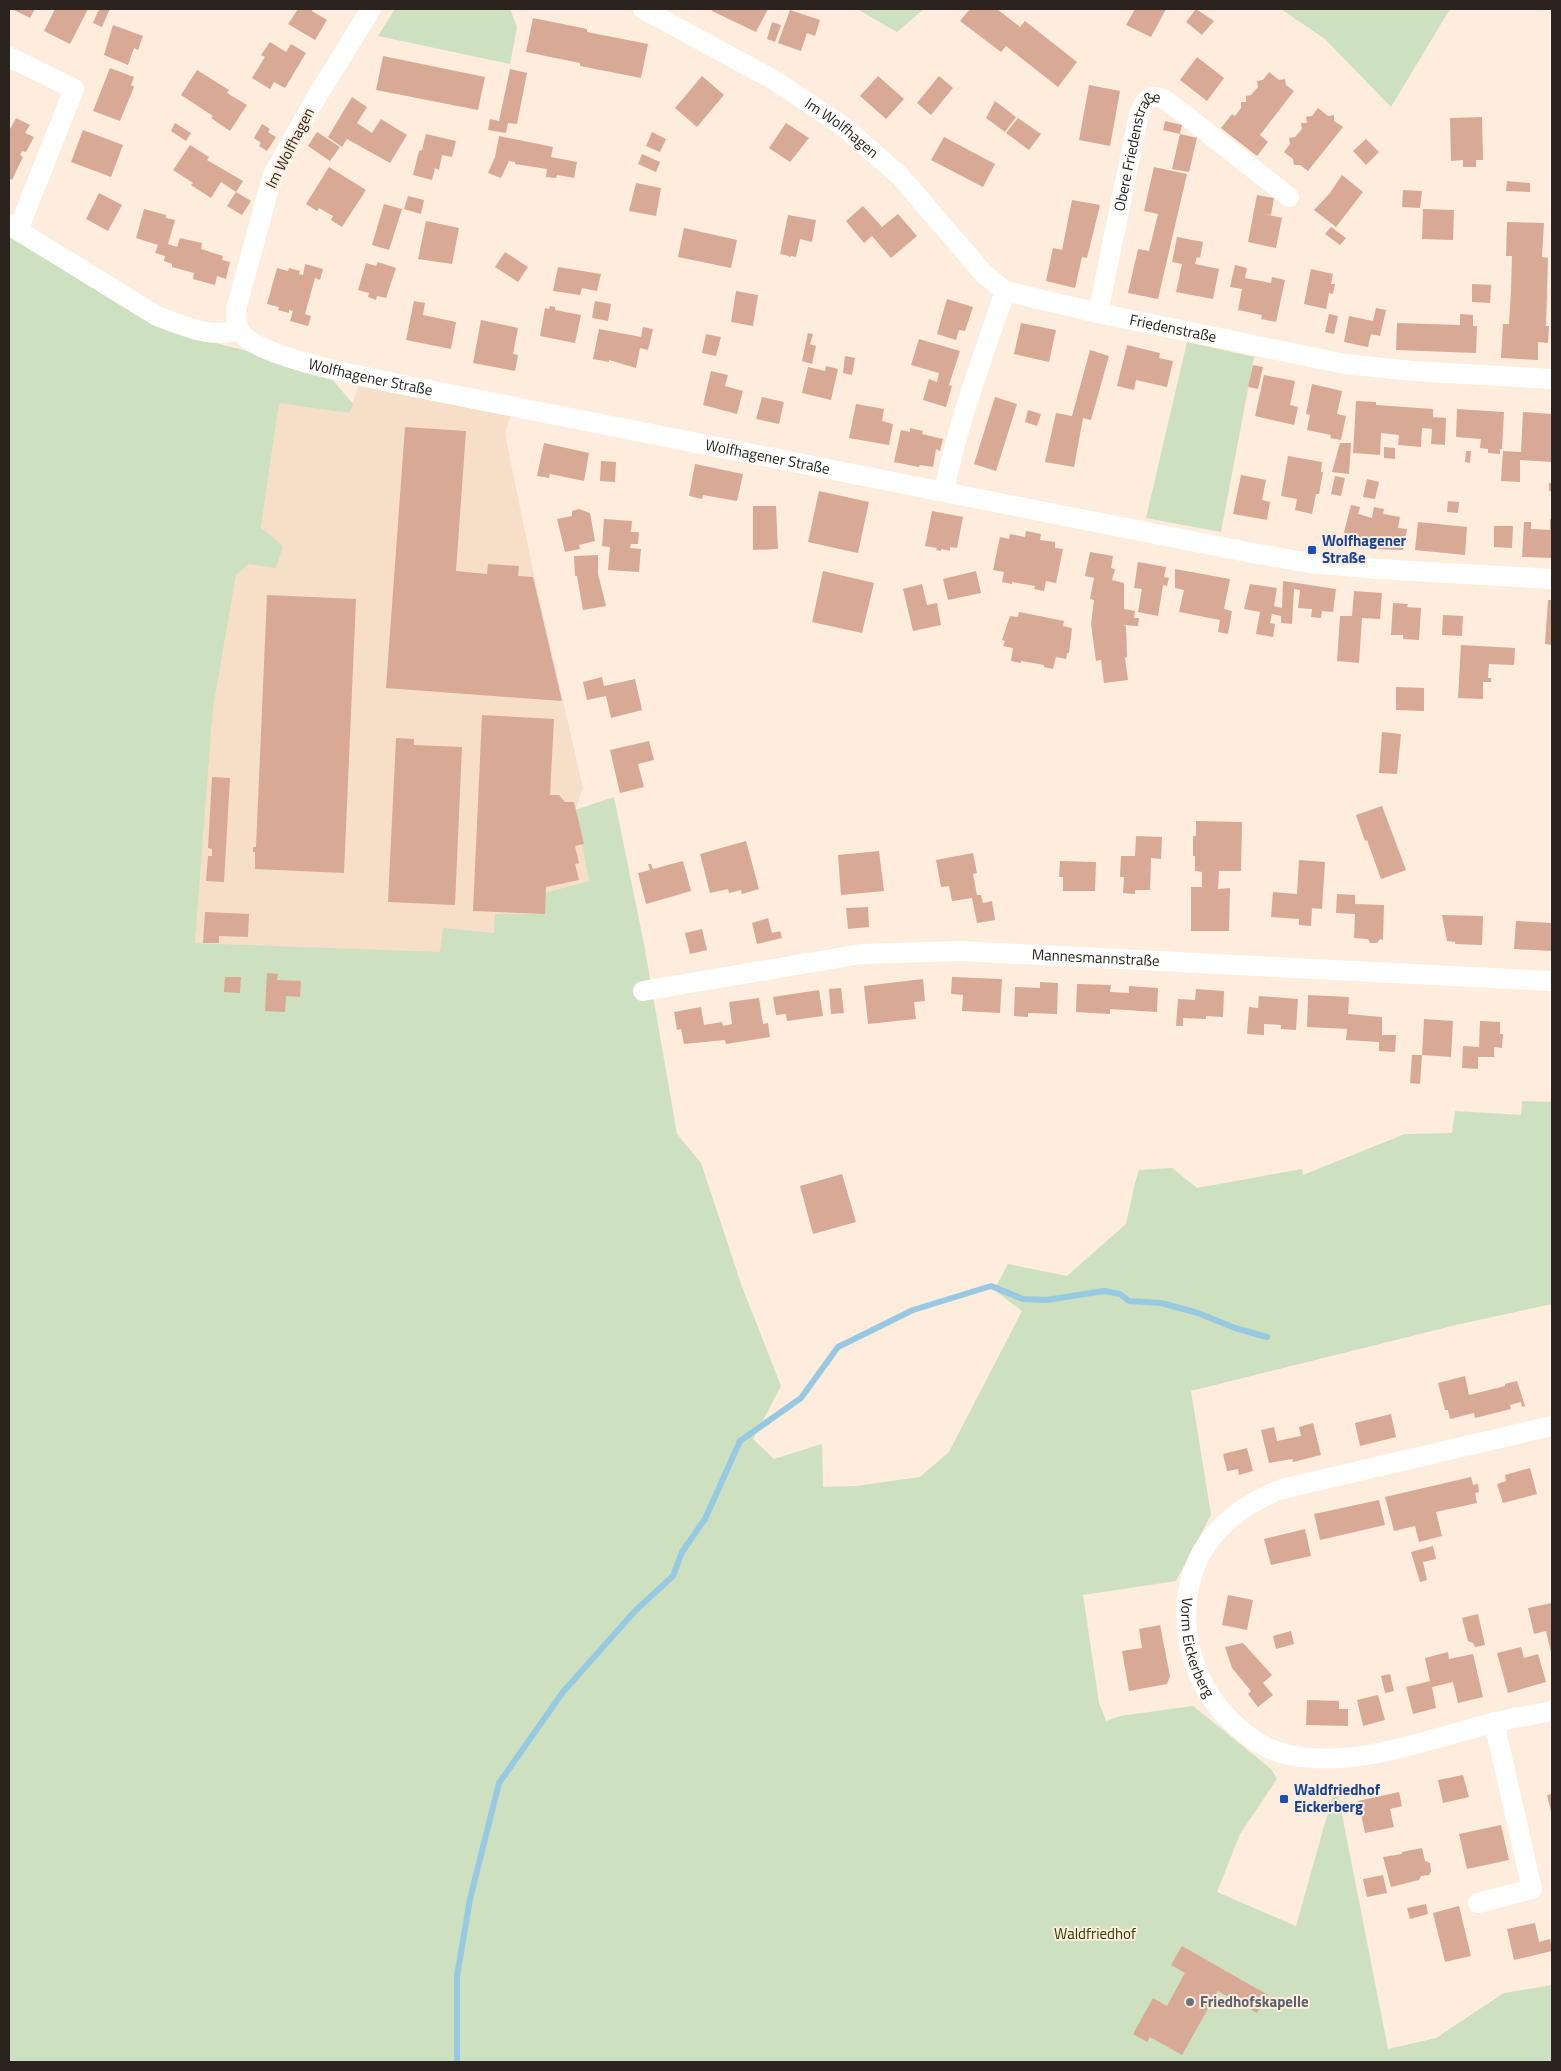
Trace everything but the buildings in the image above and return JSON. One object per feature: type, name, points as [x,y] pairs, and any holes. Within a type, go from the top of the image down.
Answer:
[{"type":"street","name":"Im Wolfhagen","points":[[239,330],[236,310],[274,173],[313,103],[371,9]]},
{"type":"street","name":"Im Wolfhagen","points":[[643,9],[774,80],[844,127],[900,176],[984,274],[1005,291]]},
{"type":"street","points":[[9,57],[74,89],[13,228],[157,316],[213,334],[228,334],[239,330]]},
{"type":"street","name":"Obere Friedenstraße","points":[[1098,314],[1139,114],[1143,103],[1150,97],[1160,97],[1170,103],[1289,197]]},
{"type":"street","points":[[944,492],[949,466],[1005,291]]},
{"type":"street","name":"Friedenstraße","points":[[1005,291],[1098,314],[1370,368],[1552,379]]},
{"type":"street","name":"Wolfhagener Straße","points":[[239,330],[256,345],[334,370],[1310,563],[1387,570],[1552,579]]},
{"type":"street","name":"Mannesmannstraße","points":[[643,991],[861,954],[961,951],[1552,981]]},
{"type":"street","name":"Vorm Eickerberg","points":[[1552,1426],[1282,1489],[1260,1498],[1224,1525],[1208,1542],[1191,1581],[1185,1607],[1187,1637],[1195,1667],[1218,1707],[1236,1726],[1263,1746],[1287,1755],[1311,1759],[1340,1759],[1407,1746],[1494,1722],[1552,1710]]},
{"type":"street","points":[[1478,1903],[1532,1888],[1494,1722]]},
{"type":"shaded area","points":[[359,384],[511,414],[505,434],[533,571],[583,788],[575,810],[589,881],[545,893],[543,914],[496,914],[494,933],[440,953],[195,943],[213,709],[236,575],[249,564],[261,529],[279,402],[349,413]]},
{"type":"green space","points":[[395,9],[510,9],[517,27],[510,64],[378,36]]},
{"type":"green space","points":[[857,9],[924,9],[897,32]]},
{"type":"green space","points":[[1281,9],[1450,9],[1391,107],[1325,39]]},
{"type":"green space","name":"Waldfriedhof","points":[[9,235],[184,335],[247,351],[331,378],[353,404],[349,413],[279,403],[261,528],[283,546],[276,568],[249,564],[236,575],[213,709],[195,943],[440,952],[443,928],[494,933],[495,914],[543,914],[544,893],[589,881],[575,810],[614,797],[644,944],[677,1134],[701,1163],[741,1284],[781,1386],[753,1439],[774,1459],[822,1444],[823,1487],[856,1486],[920,1477],[949,1452],[1022,1311],[994,1290],[1008,1264],[1067,1276],[1126,1224],[1139,1170],[1172,1168],[1197,1188],[1302,1169],[1303,1175],[1405,1134],[1452,1133],[1455,1111],[1521,1115],[1522,1101],[1552,1102],[1552,1304],[1460,1324],[1191,1391],[1211,1515],[1176,1581],[1083,1595],[1099,1703],[1106,1721],[1120,1716],[1193,1706],[1271,1769],[1277,1779],[1240,1834],[1217,1892],[1296,1926],[1336,1784],[1388,2049],[1436,2038],[1504,1993],[1552,1985],[1552,2062],[10,2062]]},
{"type":"green space","points":[[1187,342],[1254,357],[1221,532],[1146,518]]},
{"type":"waterway","points":[[457,2062],[457,1976],[470,1899],[499,1783],[563,1692],[635,1611],[673,1576],[682,1552],[705,1519],[740,1441],[801,1398],[838,1347],[913,1310],[991,1286],[1023,1299],[1046,1300],[1104,1291],[1120,1294],[1129,1301],[1161,1303],[1198,1313],[1235,1328],[1267,1337]]},
{"type":"place","name":"Wolfhagener Straße","points":[[1312,550]]},
{"type":"place","name":"Waldfriedhof Eickerberg","points":[[1284,1799]]},
{"type":"place","name":"Friedhofskapelle","points":[[1190,2002]]}]
